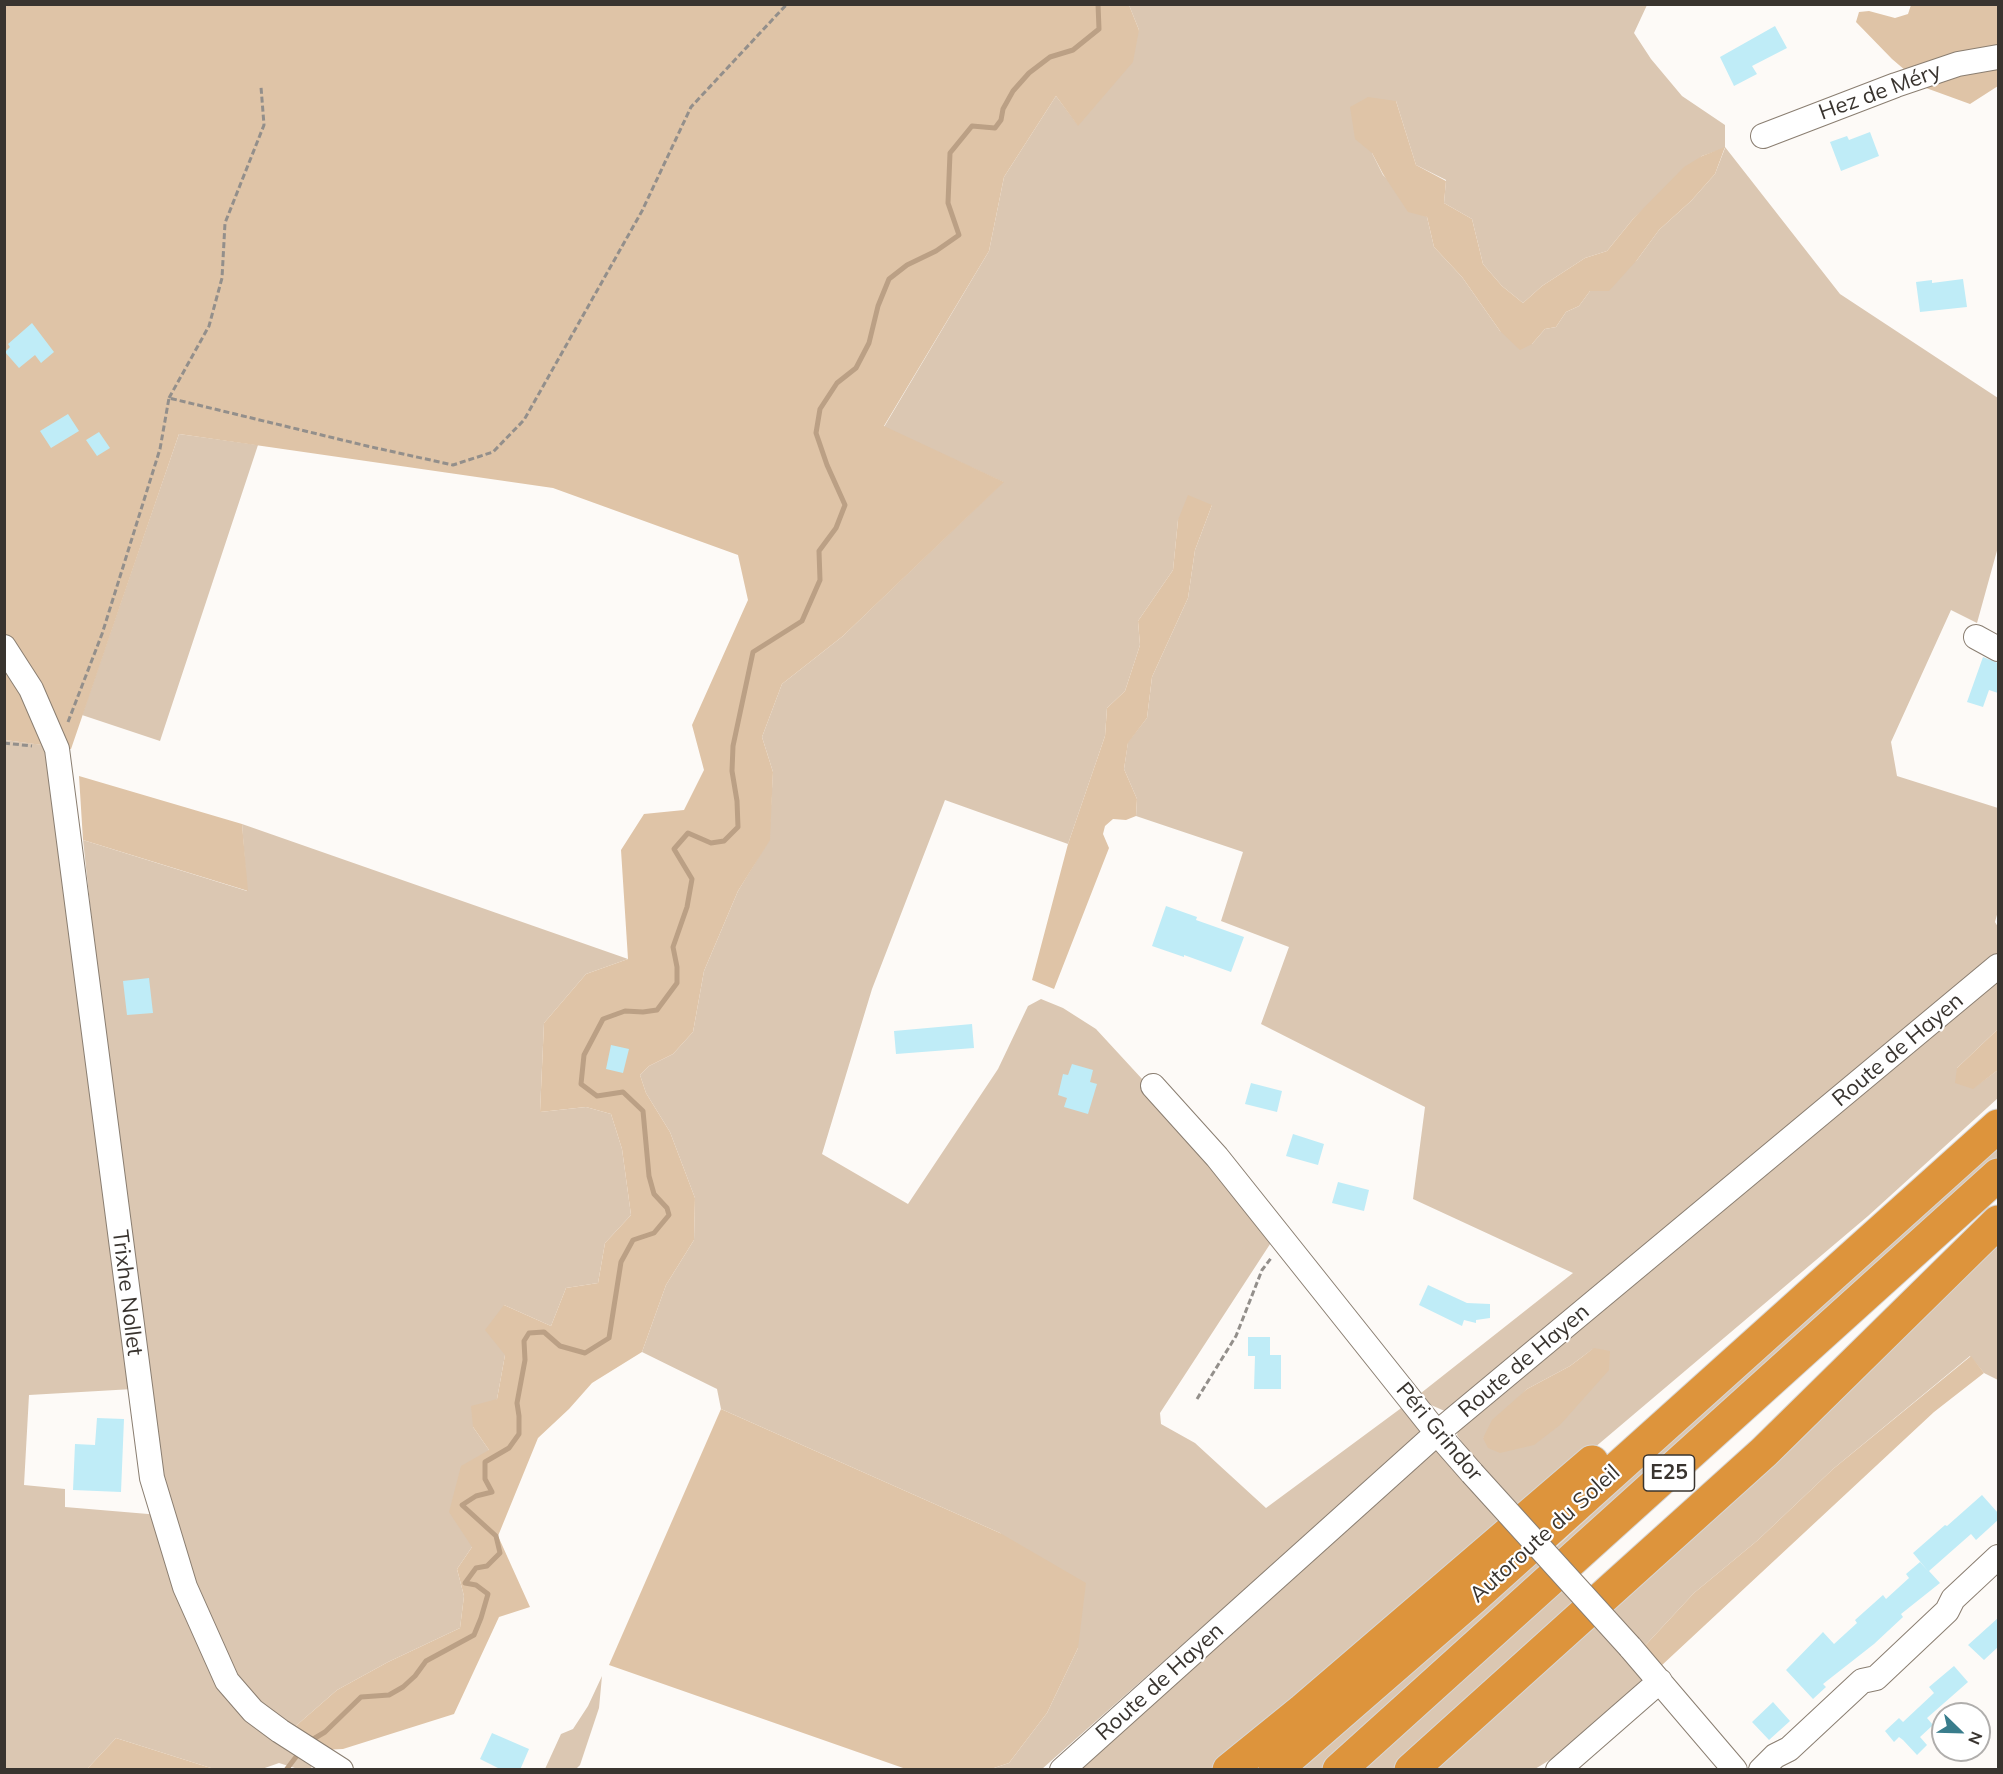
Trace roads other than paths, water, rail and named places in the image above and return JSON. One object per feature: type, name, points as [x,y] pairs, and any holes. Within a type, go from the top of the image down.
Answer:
[{"type":"highway","name":"Autoroute du Soleil","points":[[1275,1770],[1474,1597],[1998,1126]]},
{"type":"highway","name":"Autoroute du Soleil","points":[[1340,1770],[1998,1175]]},
{"type":"highway","points":[[1411,1770],[1764,1452],[1998,1222]]},
{"type":"highway","points":[[1229,1770],[1303,1710],[1742,1332],[1786,1317]]},
{"type":"street","name":"Hez de Méry","points":[[1763,136],[1906,81],[1958,64],[1998,57]]},
{"type":"street","points":[[1977,637],[1998,649]]},
{"type":"street","name":"Trixhe Nollet","points":[[4,646],[31,689],[57,749],[152,1478],[185,1587],[227,1681],[253,1711],[341,1770]]},
{"type":"street","name":"Route de Hayen","points":[[1062,1770],[1437,1433],[1998,966]]},
{"type":"street","name":"Péri Grindor","points":[[1153,1086],[1217,1157],[1437,1433],[1630,1647],[1735,1770]]},
{"type":"street","points":[[1761,1770],[1775,1756],[1789,1749],[1862,1681],[1876,1678],[1947,1611],[1953,1599],[1998,1557]]},
{"type":"street","points":[[1558,1770],[1660,1681]]},
{"type":"waterway","points":[[310,1741],[325,1732],[361,1697],[389,1695],[403,1687],[415,1676],[426,1661],[474,1635],[488,1594],[476,1585],[465,1583],[476,1568],[487,1566],[500,1553],[496,1536],[462,1505],[476,1496],[492,1492],[485,1479],[485,1462],[509,1448],[519,1434],[517,1403],[525,1360],[524,1341],[529,1333],[544,1332],[560,1346],[585,1353],[609,1338],[621,1262],[633,1240],[654,1233],[669,1215],[667,1208],[654,1194],[649,1176],[643,1111],[623,1092],[597,1096],[581,1084],[584,1055],[603,1019],[625,1011],[657,1010],[677,983],[673,947],[687,907],[692,879],[674,849],[688,833],[711,843],[724,841],[738,827],[732,771],[733,746],[753,652],[802,621],[820,580],[819,551],[836,528],[845,505],[816,433],[820,409],[837,383],[856,368],[869,343],[878,306],[889,279],[907,265],[936,251],[959,235],[948,203],[950,153],[972,126],[995,128],[1001,120],[1003,109],[1013,91],[1029,73],[1050,57],[1073,50],[1099,29],[1098,4]]},
{"type":"waterway","points":[[286,1770],[299,1753]]}]
